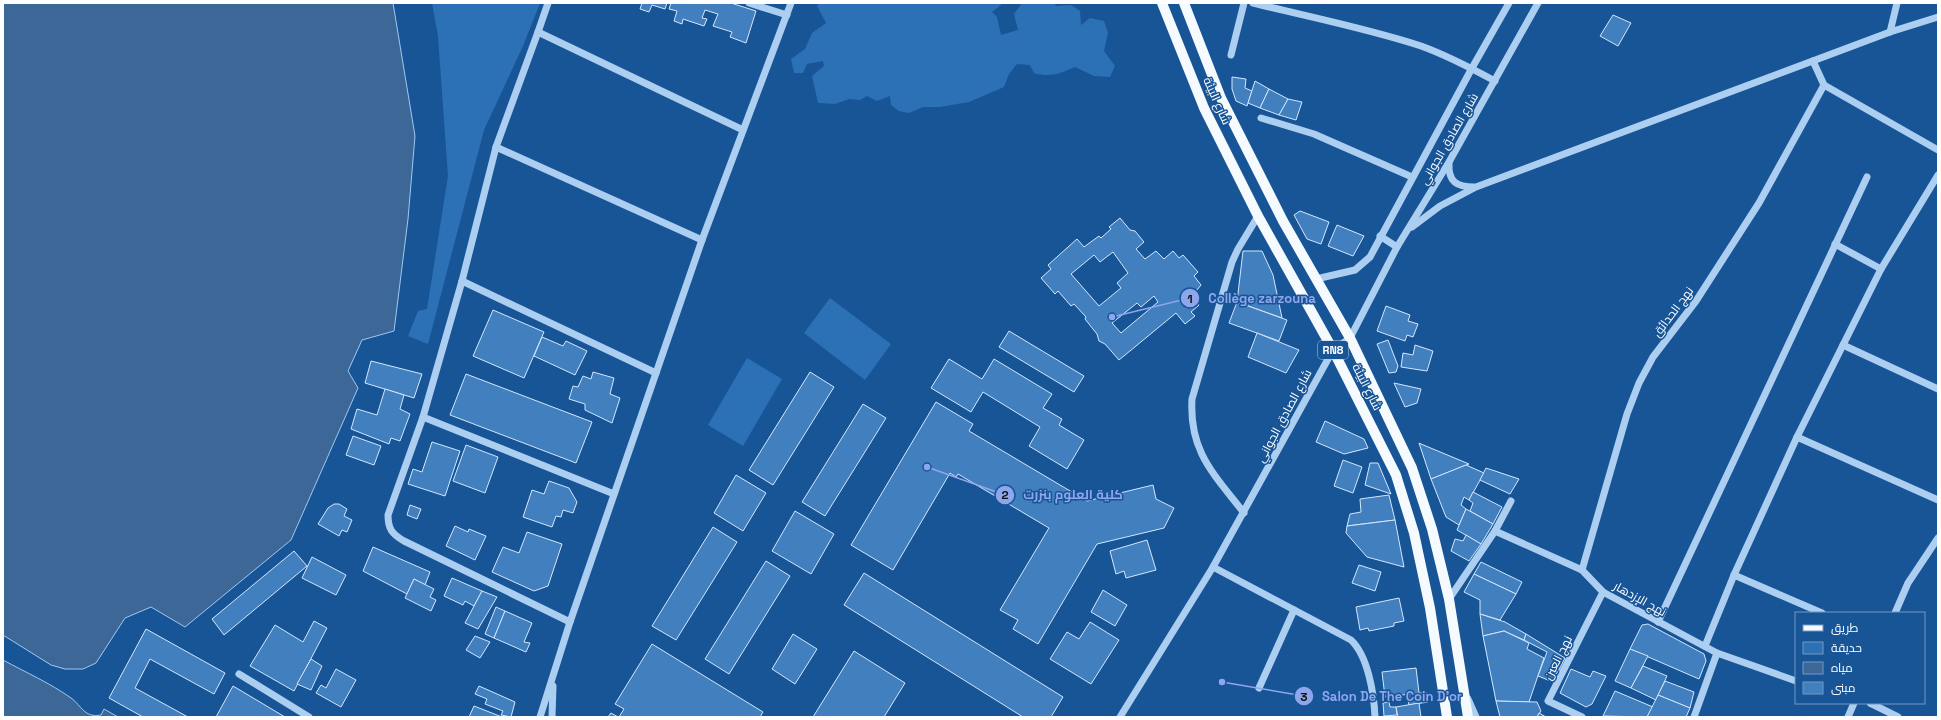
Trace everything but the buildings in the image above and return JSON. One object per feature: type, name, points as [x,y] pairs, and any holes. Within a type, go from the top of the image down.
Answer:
[{"type":"main road","name":"شارع البيئة","points":[[1162,3],[1204,108],[1258,216],[1333,350],[1396,475],[1414,533],[1432,616],[1447,717]]},
{"type":"main road","name":"شارع البيئة","points":[[1184,3],[1221,98],[1283,221],[1350,338],[1390,418],[1412,468],[1432,529],[1449,599],[1468,717]]},
{"type":"street","points":[[548,3],[496,147],[462,281],[423,417],[388,515],[388,528],[395,536],[404,541],[570,622]]},
{"type":"street","points":[[749,3],[787,15]]},
{"type":"street","points":[[540,717],[570,622],[702,240],[791,3]]},
{"type":"street","points":[[1231,55],[1244,3]]},
{"type":"street","points":[[1253,3],[1422,46],[1495,80]]},
{"type":"street","points":[[1316,279],[1348,272],[1360,266],[1370,257],[1412,177],[1509,3]]},
{"type":"street","name":"شارع الصادق الجواني","points":[[1120,717],[1213,567],[1333,350],[1350,338],[1397,246],[1408,231],[1449,162],[1538,3]]},
{"type":"street","points":[[1890,32],[1898,3]]},
{"type":"street","points":[[1408,231],[1440,206],[1476,187],[1814,62],[1890,32],[1938,17]]},
{"type":"street","points":[[538,32],[743,130]]},
{"type":"street","points":[[1814,62],[1824,85],[1938,150]]},
{"type":"street","name":"نهج الحدائق","points":[[1582,570],[1627,414],[1639,383],[1653,357],[1696,301],[1759,203],[1824,85]]},
{"type":"street","points":[[1261,118],[1314,134],[1412,177]]},
{"type":"street","points":[[496,147],[702,240]]},
{"type":"street","points":[[1449,162],[1449,173],[1454,183],[1465,187],[1476,187]]},
{"type":"street","points":[[1705,646],[1734,575],[1797,437],[1881,269],[1938,175]]},
{"type":"street","points":[[1658,622],[1867,177]]},
{"type":"street","points":[[1244,513],[1204,460],[1196,444],[1191,414],[1192,399],[1228,273],[1238,249],[1258,216]]},
{"type":"street","points":[[1380,236],[1397,246]]},
{"type":"street","points":[[1835,244],[1881,269]]},
{"type":"street","points":[[462,281],[656,374]]},
{"type":"street","points":[[1843,345],[1938,389]]},
{"type":"street","points":[[423,417],[614,494]]},
{"type":"street","points":[[1797,437],[1938,500]]},
{"type":"street","points":[[1449,599],[1495,531],[1511,501]]},
{"type":"street","name":"نهج الإزدهار","points":[[1495,531],[1582,570],[1603,592],[1717,653],[1795,681]]},
{"type":"street","points":[[1895,612],[1908,583],[1938,538]]},
{"type":"street","points":[[1213,567],[1351,640],[1359,647],[1374,701],[1375,717]]},
{"type":"street","points":[[1734,575],[1820,612]]},
{"type":"street","name":"نهج العين","points":[[1582,717],[1548,701],[1603,592]]},
{"type":"street","points":[[1259,688],[1294,610]]},
{"type":"street","points":[[1694,717],[1717,653]]},
{"type":"street","points":[[239,674],[309,717]]},
{"type":"street","points":[[552,717],[553,679]]},
{"type":"street","points":[[1465,692],[1476,717]]},
{"type":"street","points":[[1848,717],[1854,704]]},
{"type":"street","points":[[1872,704],[1898,717]]},
{"type":"green space","points":[[432,3],[540,3],[523,46],[484,130],[428,344],[408,336],[418,311],[427,309],[448,176],[438,36]]},
{"type":"green space","points":[[819,3],[1001,3],[1001,5],[992,12],[997,17],[1001,35],[1018,30],[1014,14],[1022,3],[1054,3],[1056,6],[1071,5],[1080,11],[1081,25],[1090,18],[1104,21],[1108,33],[1104,51],[1115,66],[1110,77],[1094,76],[1075,67],[1055,74],[1045,75],[1034,73],[1030,65],[1017,64],[1009,74],[1004,87],[969,102],[940,107],[923,107],[909,113],[899,111],[891,105],[890,96],[877,101],[867,96],[860,100],[849,99],[835,104],[818,103],[812,76],[824,66],[823,61],[807,64],[803,73],[794,73],[791,59],[805,49],[812,33],[826,23],[817,6]]},
{"type":"green space","points":[[830,298],[891,344],[865,380],[804,333]]},
{"type":"green space","points":[[747,358],[782,379],[743,446],[708,425]]},
{"type":"water","points":[[3,3],[393,3],[415,136],[408,219],[394,331],[362,340],[348,371],[358,388],[291,540],[185,627],[151,607],[125,618],[96,663],[83,669],[65,669],[51,665],[3,635]]},
{"type":"water","points":[[3,660],[71,698],[84,711],[91,715],[101,715],[104,709],[118,717],[3,717]]},
{"type":"place","name":"Collège zarzouna","points":[[1112,317]]},
{"type":"place","name":"كلية العلوم بنزرت","points":[[927,467]]},
{"type":"place","name":"Salon De The Coin D'or","points":[[1222,682]]}]
